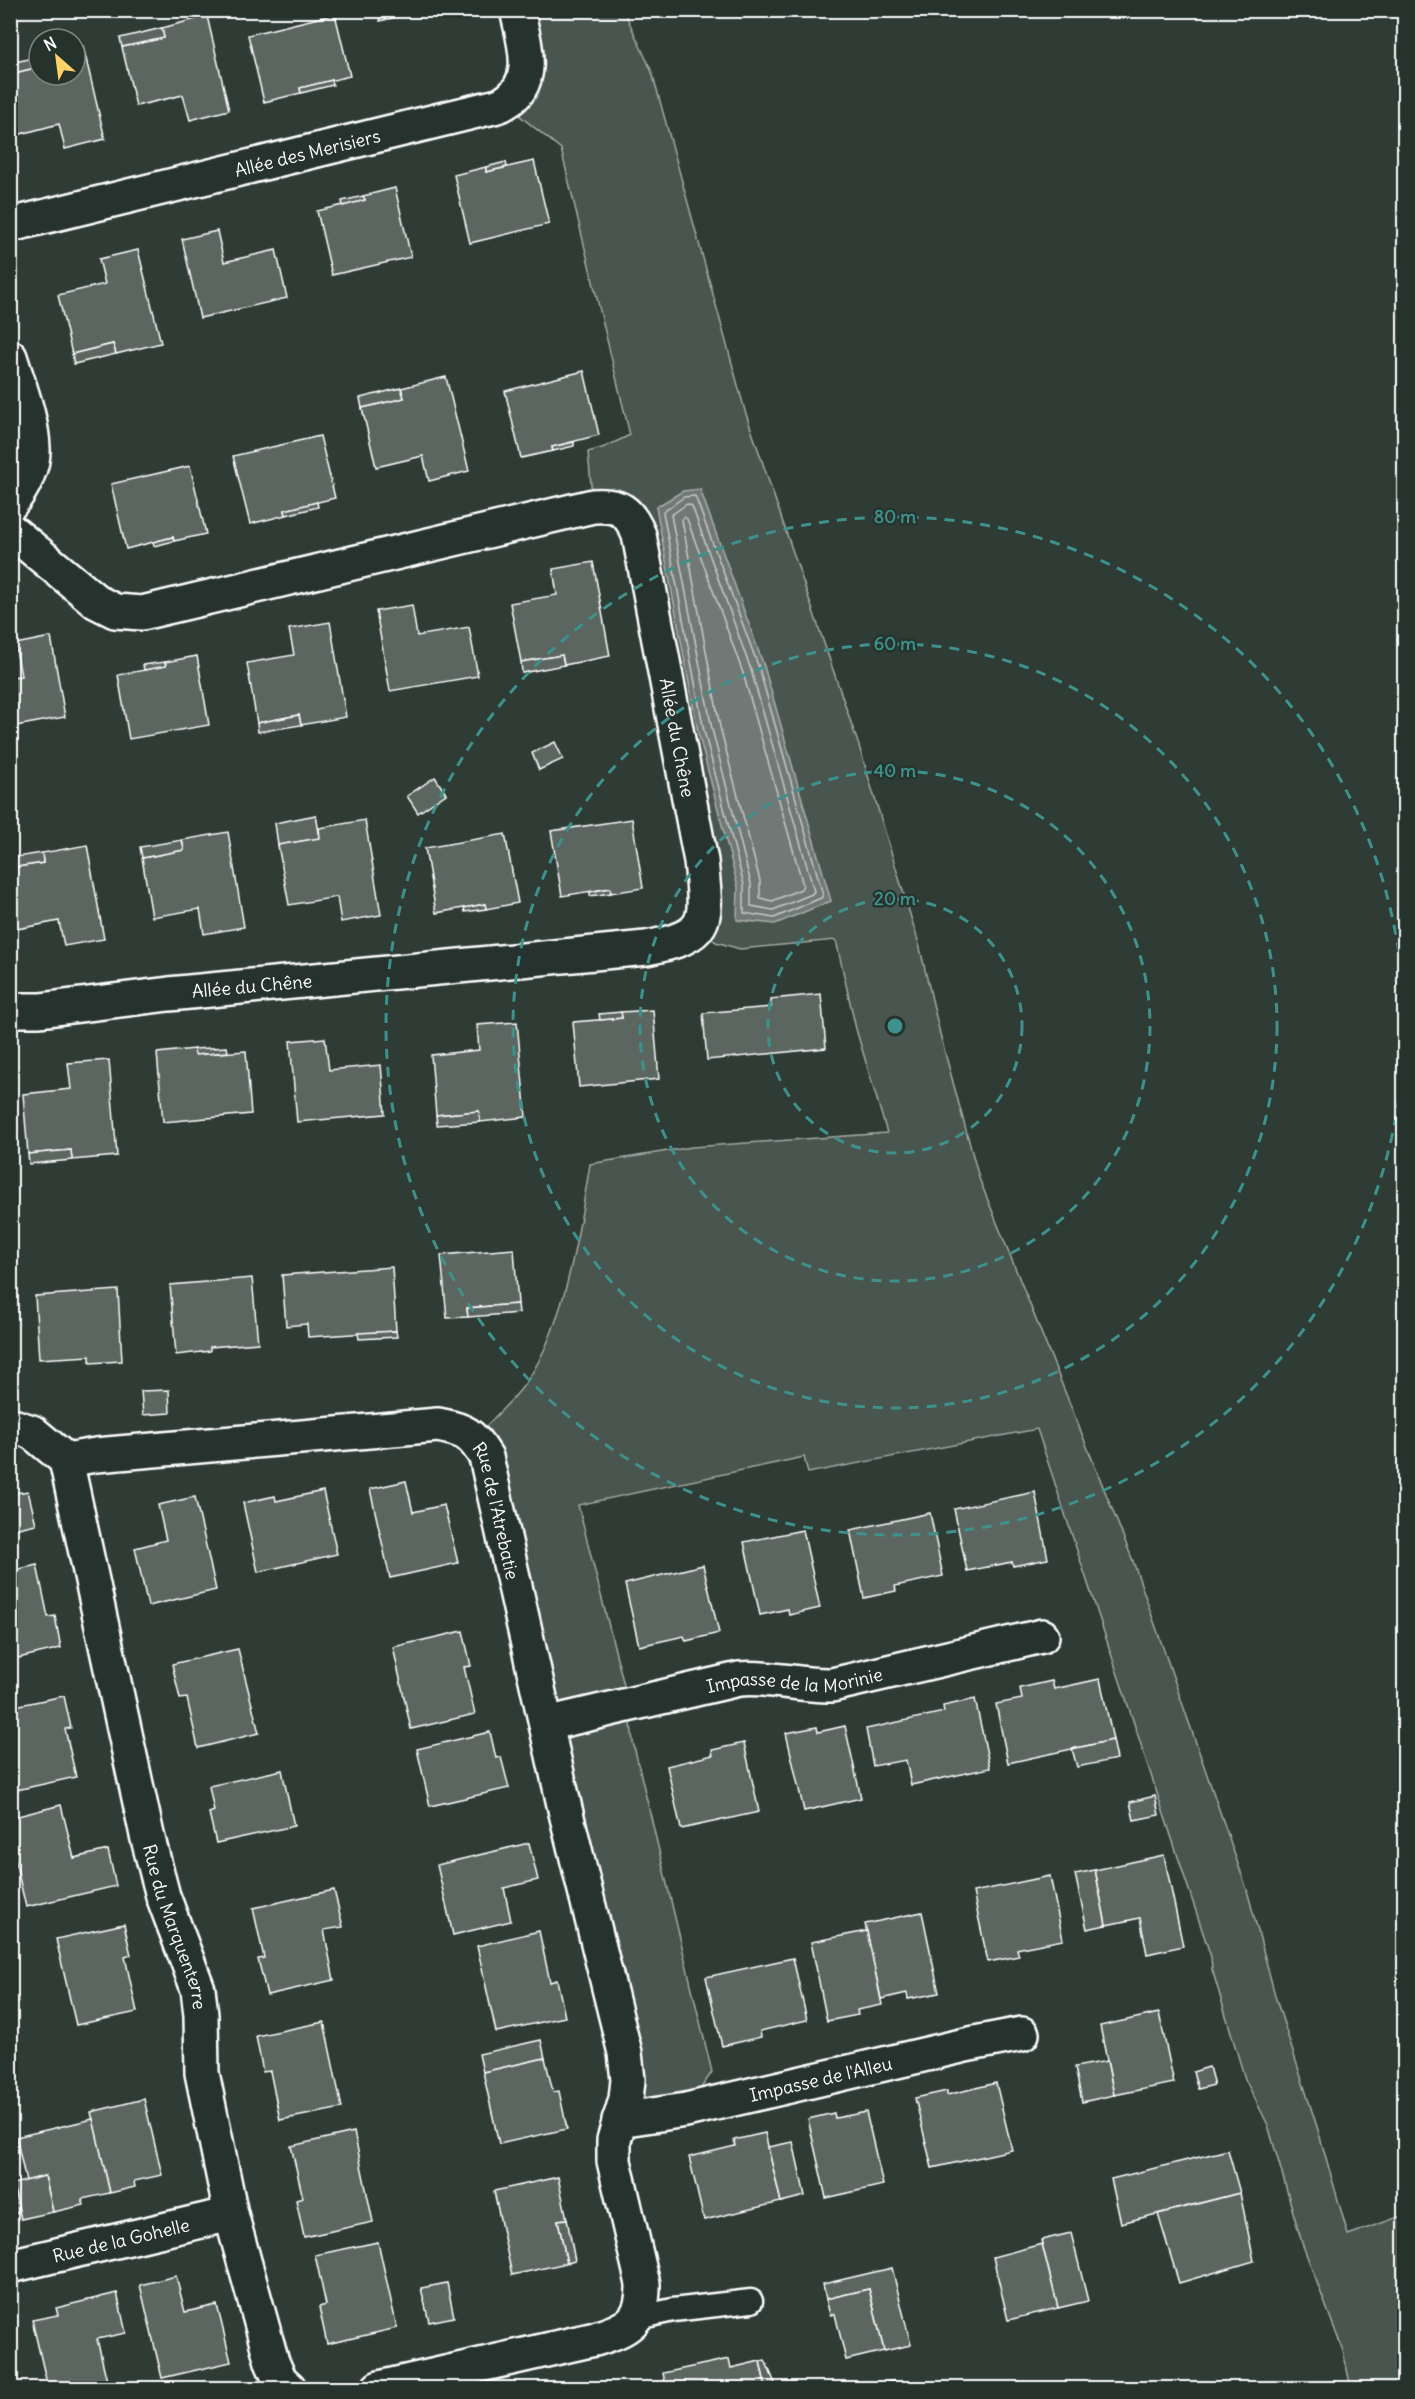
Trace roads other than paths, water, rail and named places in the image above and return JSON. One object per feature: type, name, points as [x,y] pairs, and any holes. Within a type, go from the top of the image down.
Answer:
[{"type":"street","name":"Allée des Merisiers","points":[[10,225],[504,103],[518,91],[526,74],[526,51],[517,10]]},
{"type":"street","points":[[10,357],[33,449],[29,470],[18,494],[10,504]]},
{"type":"street","name":"Allée du Chêne","points":[[10,530],[97,602],[115,611],[142,613],[593,506],[606,505],[627,512],[639,535],[701,861],[704,913],[697,929],[685,939],[646,948],[169,994],[40,1010],[10,1010]]},
{"type":"street","points":[[10,1425],[32,1432],[66,1460]]},
{"type":"street","name":"Rue de l'Atrebatie","points":[[66,1460],[96,1455],[438,1425],[458,1429],[474,1438],[486,1457],[624,2053],[628,2080],[626,2099],[619,2120]]},
{"type":"street","name":"Rue du Marquenterre","points":[[66,1460],[147,1835],[163,1896],[198,1989],[202,2073],[231,2214],[272,2362],[280,2380],[289,2388]]},
{"type":"street","name":"Impasse de la Morinie","points":[[546,1724],[739,1679],[757,1677],[809,1686],[832,1685],[1042,1636]]},
{"type":"street","name":"Impasse de l'Alleu","points":[[619,2120],[686,2110],[1022,2034]]},
{"type":"street","points":[[379,2388],[595,2339],[618,2332],[637,2318],[644,2301],[643,2284],[614,2161],[614,2140],[619,2120]]},
{"type":"street","name":"Rue de la Gohelle","points":[[10,2266],[231,2214]]},
{"type":"lane","points":[[637,2318],[673,2310],[751,2301]]},
{"type":"water","points":[[700,489],[764,666],[831,901],[775,924],[737,920],[738,887],[698,732],[656,507],[683,491]]}]
